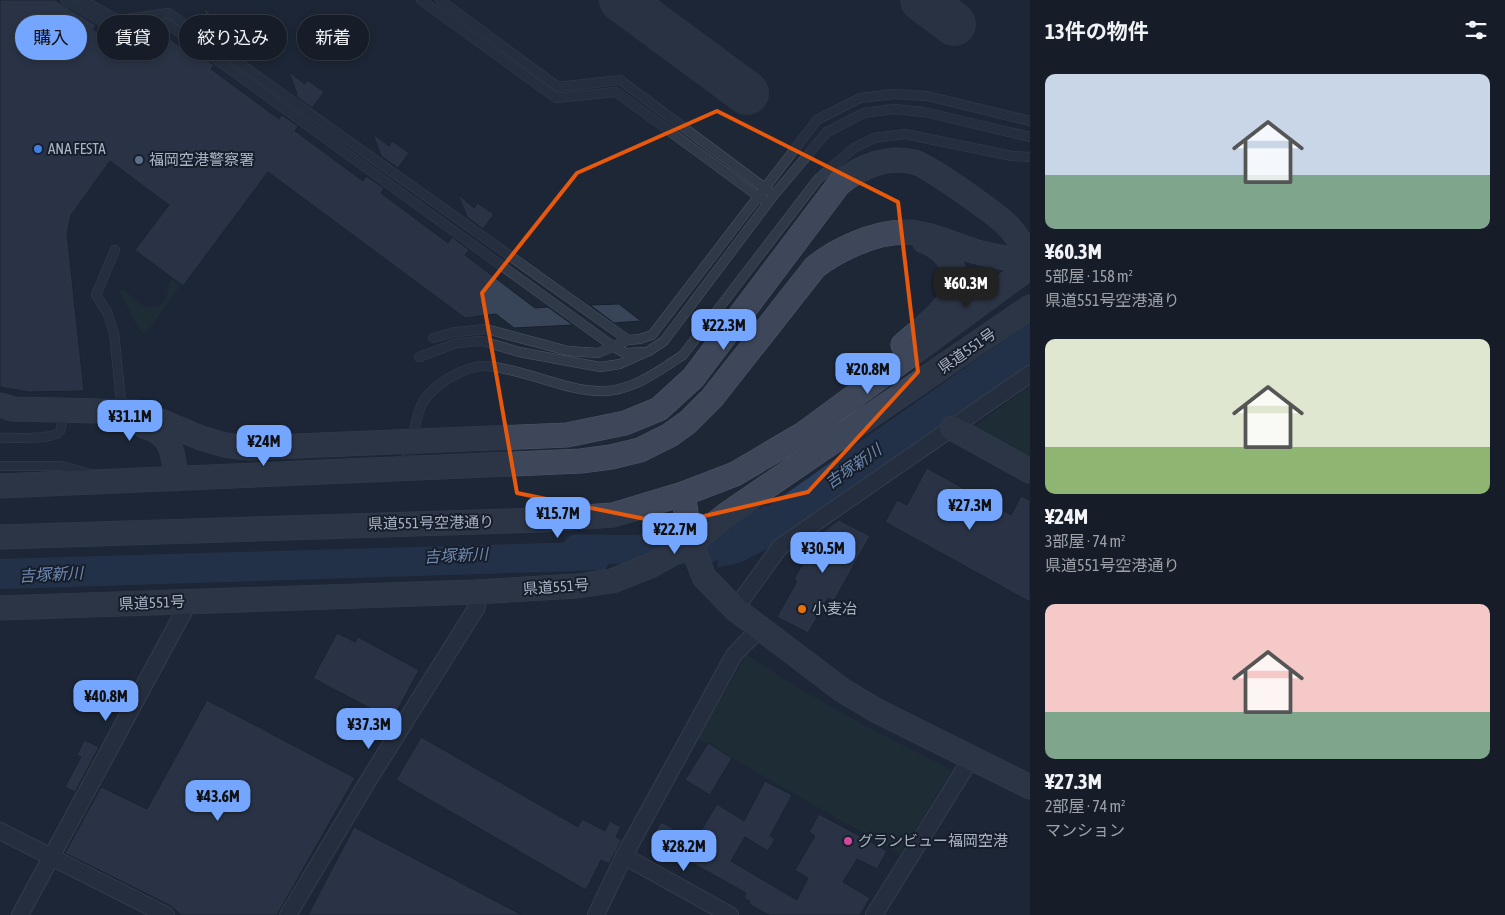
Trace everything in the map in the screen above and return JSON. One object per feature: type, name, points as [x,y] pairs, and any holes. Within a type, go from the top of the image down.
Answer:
[{"type":"street","points":[[0,405],[13,409],[122,410],[154,417],[182,430],[225,445],[249,448],[567,435],[625,423],[659,409],[693,378],[839,184],[872,164],[887,161],[913,162],[930,169],[1008,226],[1030,255]]},
{"type":"street","points":[[0,486],[390,470],[611,458],[640,450],[670,434],[701,410],[814,267],[845,249],[873,238],[903,232],[937,238],[980,253],[1030,262]]},
{"type":"street","points":[[863,391],[898,350],[947,304],[954,292],[955,274],[949,258],[936,246],[903,232]]},
{"type":"street","name":"県道551号空港通り","points":[[0,538],[542,520],[613,514],[683,494],[735,474],[767,457],[863,391],[1030,267]]},
{"type":"street","name":"県道551号","points":[[0,608],[475,592],[612,582],[650,566],[689,533],[727,514],[1030,307]]},
{"type":"street","points":[[735,609],[780,547],[1030,374]]},
{"type":"street","points":[[86,410],[151,427],[163,436],[169,442],[175,459],[175,479]]},
{"type":"street","points":[[952,428],[1030,471]]},
{"type":"street","points":[[683,494],[689,533],[704,577],[735,609],[842,690],[877,711],[1030,787]]},
{"type":"street","points":[[288,915],[373,773],[477,607],[475,592]]},
{"type":"street","points":[[20,915],[189,602]]},
{"type":"street","points":[[596,915],[624,856],[734,655],[759,629]]},
{"type":"street","points":[[874,915],[972,757]]},
{"type":"street","points":[[0,831],[166,915]]},
{"type":"street","points":[[624,856],[730,915]]},
{"type":"lane","points":[[65,0],[115,29],[166,23],[614,347],[625,353],[649,351]]},
{"type":"lane","points":[[82,0],[118,20],[168,13],[628,340]]},
{"type":"lane","points":[[421,0],[556,98],[616,92],[768,204]]},
{"type":"lane","points":[[440,0],[558,87],[620,80],[774,195]]},
{"type":"lane","points":[[434,338],[455,332],[486,329],[568,351],[598,353],[628,340],[652,335],[817,120],[860,98],[894,94],[927,96],[1030,121]]},
{"type":"lane","points":[[419,357],[457,342],[482,341],[528,354],[600,367],[620,364],[649,351],[664,341],[774,195],[827,132],[864,113],[894,109],[924,112],[1030,137]]},
{"type":"lane","points":[[390,470],[408,457],[414,440],[421,406],[427,396],[446,380],[464,371],[485,366],[598,391],[620,388],[647,379],[660,372],[683,354],[818,179],[854,148],[874,138],[905,134],[1012,156],[1030,157]]},
{"type":"lane","points":[[115,250],[96,295],[107,312],[114,332],[122,410]]},
{"type":"lane","points":[[0,438],[50,437],[61,429],[61,409]]},
{"type":"lane","points":[[0,466],[61,466],[117,481]]},
{"type":"highlighted area","points":[[717,111],[898,202],[918,372],[808,492],[670,524],[517,493],[482,293],[577,173]]},
{"type":"green space","points":[[171,279],[180,286],[145,334],[139,330],[119,290],[124,290],[143,306],[158,306],[163,304],[165,300]]},
{"type":"green space","points":[[1030,386],[1030,458],[975,426]]},
{"type":"green space","points":[[747,655],[796,687],[847,716],[952,770],[900,854],[697,738]]},
{"type":"water","points":[[1030,322],[1030,366],[765,550],[739,563],[717,567],[726,528],[742,523],[765,505],[767,507]]},
{"type":"water","points":[[621,541],[605,570],[0,589],[0,559]]},
{"type":"building","points":[[0,0],[55,0],[80,15],[15,15],[15,60],[87,60],[87,20],[96,25],[93,29],[97,32],[97,60],[169,60],[169,38],[179,46],[179,60],[207,60],[214,65],[211,69],[279,119],[282,115],[298,126],[295,131],[363,181],[366,176],[384,188],[381,193],[448,243],[452,237],[469,250],[465,255],[535,308],[548,307],[573,325],[514,328],[496,314],[465,318],[268,172],[183,286],[135,250],[169,205],[110,161],[71,215],[67,233],[84,391],[29,392],[0,387]]},
{"type":"building","points":[[203,7],[212,15],[206,15]]},
{"type":"building","points":[[289,72],[305,84],[307,80],[324,92],[312,108],[296,96],[297,94]]},
{"type":"building","points":[[373,134],[389,146],[392,141],[409,153],[398,168],[381,156]]},
{"type":"building","points":[[458,194],[474,208],[477,203],[494,214],[483,229],[467,217]]},
{"type":"building","points":[[619,304],[641,321],[614,323],[590,305]]},
{"type":"building","points":[[927,468],[1011,515],[1021,496],[1030,500],[1030,602],[885,522],[897,500],[907,505]]},
{"type":"building","points":[[839,520],[870,536],[834,601],[828,598],[808,633],[777,617],[797,581],[794,579],[819,535]]},
{"type":"building","points":[[337,633],[355,642],[358,637],[419,670],[392,720],[313,678]]},
{"type":"building","points":[[207,700],[355,778],[277,915],[181,915],[171,906],[65,853],[101,787],[147,809]]},
{"type":"building","points":[[421,737],[578,827],[582,819],[605,831],[610,821],[621,827],[616,837],[622,840],[609,864],[601,860],[586,890],[396,780]]},
{"type":"building","points":[[84,740],[99,747],[75,792],[65,787],[81,757],[77,755]]},
{"type":"building","points":[[708,743],[732,758],[710,795],[685,780]]},
{"type":"building","points":[[765,781],[792,795],[770,836],[775,839],[768,851],[745,837],[731,861],[797,900],[808,878],[795,870],[815,836],[809,832],[819,814],[887,851],[877,869],[857,859],[843,882],[870,898],[860,915],[769,915],[749,904],[750,901],[744,898],[746,893],[651,840],[661,822],[695,841],[717,804],[744,821]]},
{"type":"building","points":[[354,827],[522,915],[308,915]]},
{"type":"waterway","name":"吉塚新川","points":[[577,549],[705,550],[758,523]]},
{"type":"taxiway","points":[[621,0],[747,93]]},
{"type":"taxiway","points":[[922,0],[954,24]]},
{"type":"place","name":"ANA FESTA","points":[[38,149]]},
{"type":"place","name":"福岡空港警察署","points":[[139,160]]},
{"type":"place","name":"小麦冶","points":[[802,609]]},
{"type":"place","name":"グランビュー福岡空港","points":[[848,841]]}]
